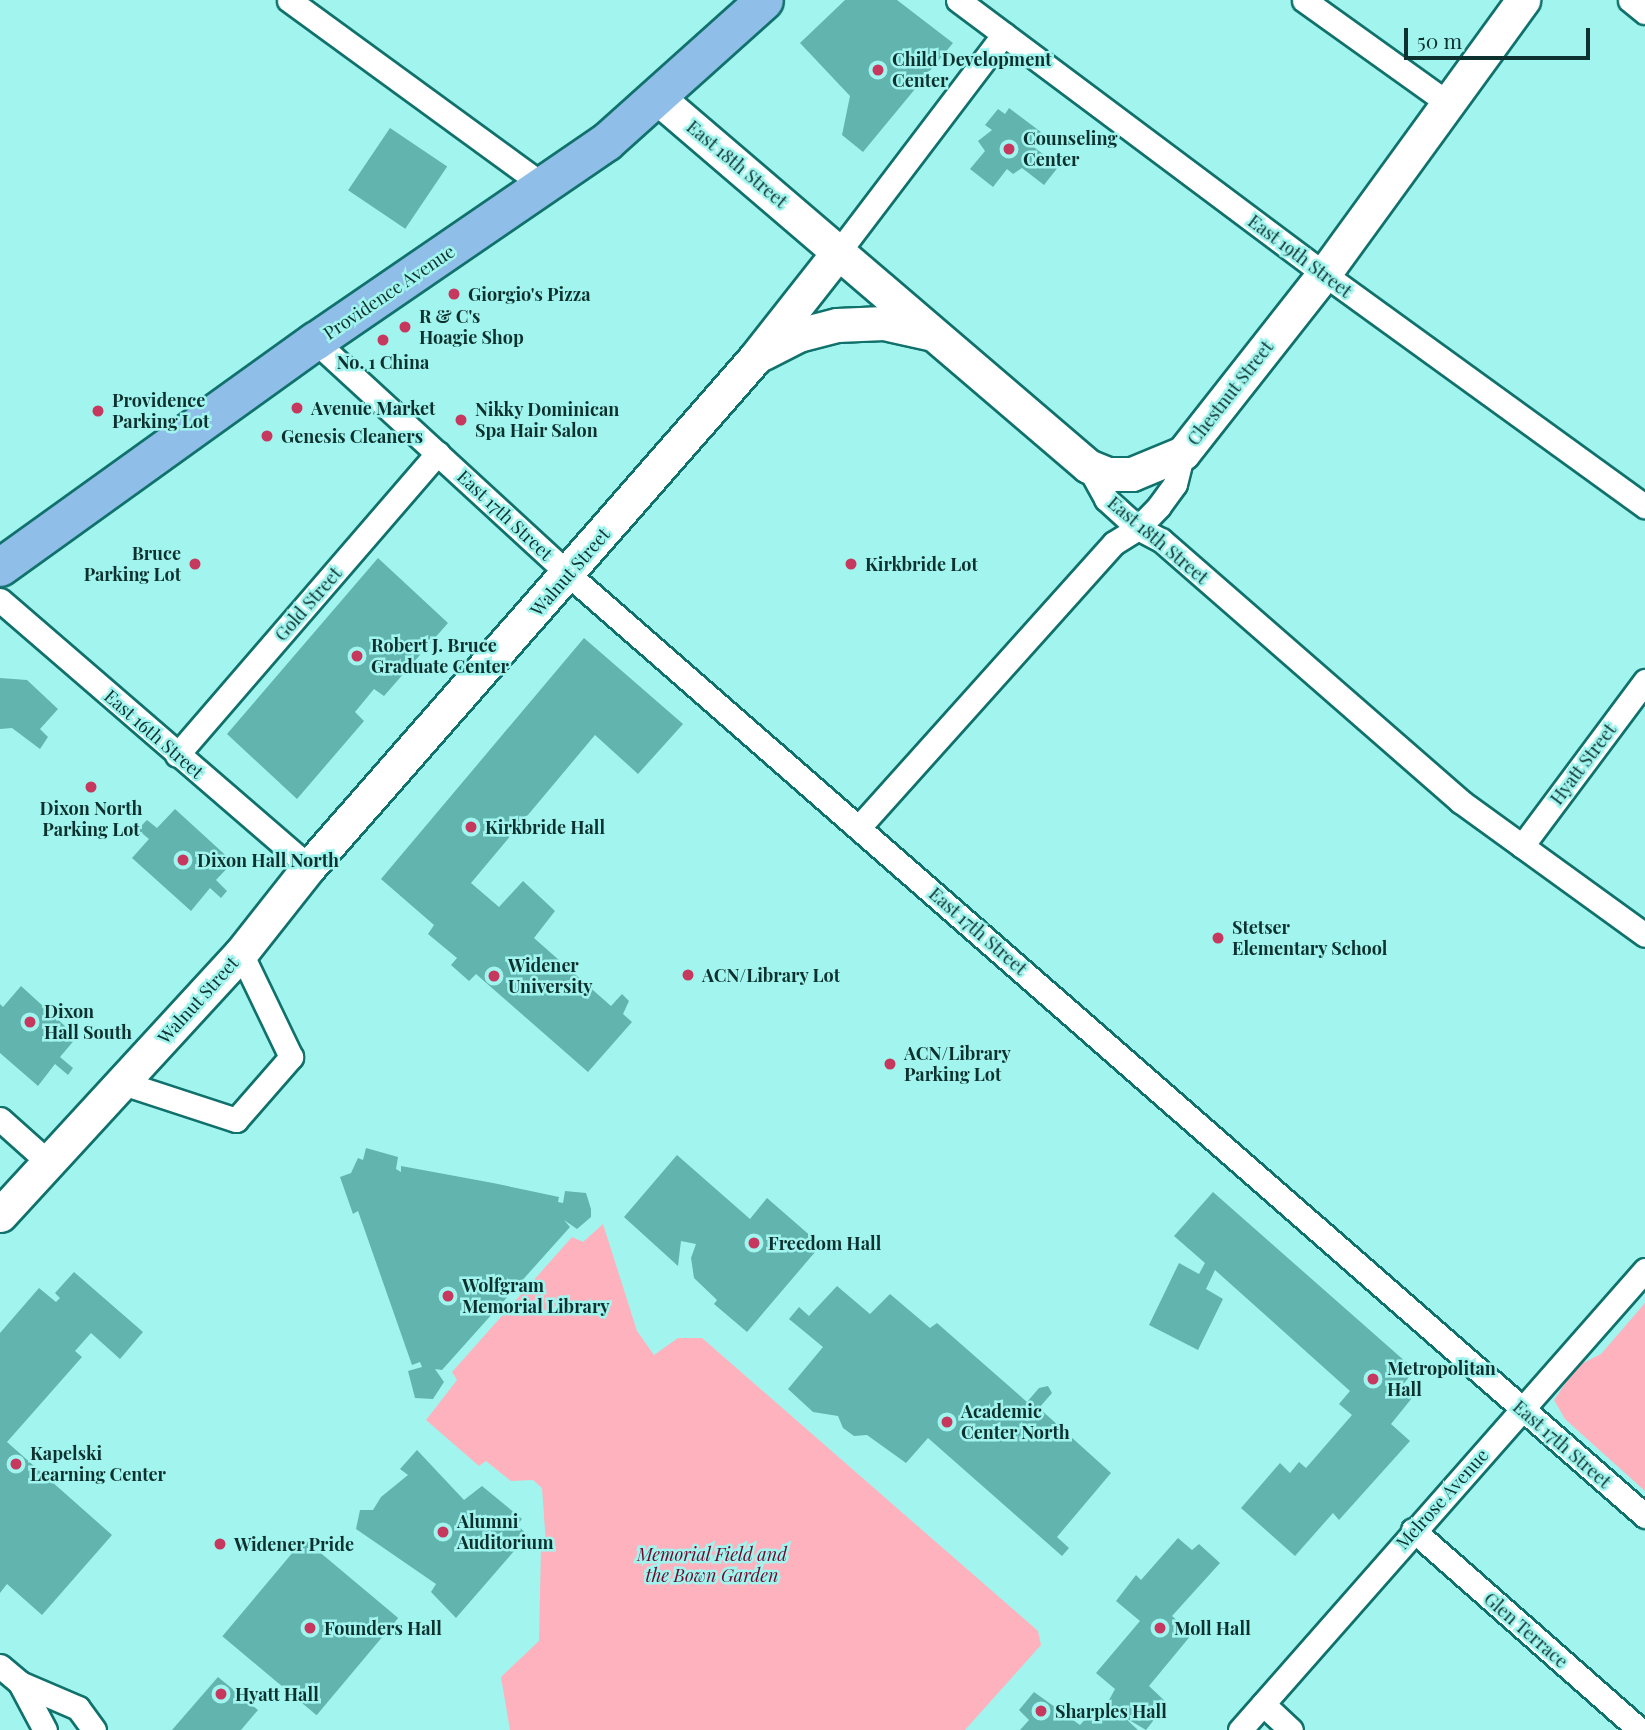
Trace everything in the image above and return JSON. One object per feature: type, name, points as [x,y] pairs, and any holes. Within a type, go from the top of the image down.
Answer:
[{"type":"main road","name":"Providence Avenue","points":[[0,567],[315,341],[545,187],[658,98],[764,0]]},
{"type":"street","name":"East 19th Street","points":[[958,0],[1324,274],[1645,506]]},
{"type":"street","points":[[1304,0],[1448,103]]},
{"type":"street","name":"Chestnut Street","points":[[860,826],[1114,543],[1138,528],[1175,484],[1183,453],[1324,274],[1522,0]]},
{"type":"street","points":[[1630,0],[1645,12]]},
{"type":"street","points":[[304,4],[545,187]]},
{"type":"street","name":"Walnut Street","points":[[0,1215],[241,953],[310,867],[755,358],[1004,34]]},
{"type":"street","name":"East 18th Street","points":[[658,98],[840,250],[1088,466],[1107,499],[1138,528],[1161,540],[1460,801],[1645,935]]},
{"type":"street","points":[[755,358],[797,335],[837,325],[884,323],[937,335]]},
{"type":"street","name":"East 17th Street","points":[[315,341],[568,575],[860,826],[1645,1516]]},
{"type":"street","name":"Gold Street","points":[[177,755],[438,453]]},
{"type":"street","points":[[1088,466],[1108,474],[1132,474],[1183,453]]},
{"type":"street","name":"East 16th Street","points":[[0,600],[310,867]]},
{"type":"street","name":"Hyatt Street","points":[[1522,846],[1645,681]]},
{"type":"street","points":[[123,1083],[236,1120],[291,1057],[241,953]]},
{"type":"street","points":[[0,1119],[47,1161]]},
{"type":"street","name":"Melrose Avenue","points":[[1240,1730],[1413,1530],[1645,1270]]},
{"type":"street","name":"Glen Terrace","points":[[1413,1530],[1640,1730]]},
{"type":"street","points":[[0,1666],[20,1683],[78,1708],[94,1730]]},
{"type":"street","points":[[20,1683],[45,1730]]},
{"type":"street","points":[[1263,1704],[1292,1730]]},
{"type":"green space","name":"Memorial Field and the Bown Garden","points":[[603,1224],[637,1331],[654,1355],[678,1338],[702,1338],[1038,1631],[1041,1645],[965,1730],[510,1730],[501,1677],[539,1641],[541,1547],[546,1544],[542,1488],[533,1480],[511,1481],[486,1461],[479,1466],[426,1420],[457,1380],[452,1372],[572,1237],[583,1242]]},
{"type":"green space","points":[[1645,1303],[1645,1491],[1565,1419],[1554,1400],[1577,1366],[1601,1354]]},
{"type":"building","name":"Child Development Center","points":[[845,0],[897,0],[953,43],[863,152],[842,135],[850,96],[800,43]]},
{"type":"building","name":"Counseling Center","points":[[1009,108],[1041,132],[1031,145],[1059,166],[1044,185],[1022,168],[1013,174],[1007,169],[993,187],[970,169],[985,151],[978,141],[992,130],[985,125],[998,109],[1005,114]]},
{"type":"building","points":[[390,128],[447,167],[405,229],[348,190]]},
{"type":"building","name":"Robert J. Bruce Graduate Center","points":[[378,558],[448,623],[384,696],[374,689],[355,712],[364,721],[297,799],[227,734]]},
{"type":"building","name":"Kirkbride Hall","points":[[584,638],[683,724],[638,774],[595,735],[471,883],[499,907],[523,881],[555,911],[534,938],[611,1006],[622,994],[629,1001],[623,1014],[632,1022],[588,1072],[476,974],[469,981],[451,965],[457,958],[428,934],[434,925],[381,879]]},
{"type":"building","points":[[0,678],[27,680],[58,709],[40,729],[48,737],[40,749],[12,728],[0,729]]},
{"type":"building","name":"Dixon Hall North","points":[[175,809],[233,862],[216,880],[227,891],[221,898],[210,888],[191,911],[132,858],[149,839],[138,830],[143,824],[147,820],[157,828]]},
{"type":"building","name":"Dixon Hall South","points":[[21,986],[77,1037],[60,1057],[73,1068],[68,1075],[55,1064],[38,1086],[0,1053],[0,1004],[3,1007]]},
{"type":"building","name":"Wolfgram Memorial Library","points":[[366,1148],[398,1157],[396,1169],[401,1172],[401,1166],[493,1183],[559,1197],[558,1202],[563,1203],[565,1191],[586,1193],[591,1209],[591,1217],[577,1229],[564,1220],[570,1227],[442,1370],[435,1369],[444,1382],[433,1399],[415,1398],[408,1371],[422,1367],[420,1362],[412,1365],[358,1211],[353,1214],[340,1177],[351,1173],[358,1158],[363,1160]]},
{"type":"building","name":"Freedom Hall","points":[[677,1155],[750,1219],[767,1198],[821,1245],[747,1332],[714,1304],[717,1300],[694,1278],[691,1258],[696,1244],[681,1241],[678,1266],[624,1217]]},
{"type":"building","name":"Metropolitan Hall","points":[[1213,1192],[1415,1370],[1400,1388],[1412,1398],[1391,1424],[1410,1441],[1339,1520],[1333,1513],[1295,1556],[1241,1508],[1280,1463],[1290,1473],[1299,1462],[1306,1468],[1352,1415],[1339,1404],[1350,1391],[1215,1270],[1206,1289],[1223,1299],[1198,1350],[1149,1325],[1179,1263],[1199,1274],[1205,1263],[1174,1236]]},
{"type":"building","name":"Kapelski Learning Center","points":[[74,1272],[143,1332],[120,1359],[91,1333],[75,1351],[82,1357],[7,1442],[112,1535],[42,1615],[7,1584],[0,1593],[0,1333],[39,1288],[56,1302],[60,1298],[55,1293]]},
{"type":"building","name":"Academic Center North","points":[[837,1286],[870,1314],[890,1294],[930,1328],[937,1323],[1027,1402],[1039,1388],[1048,1386],[1052,1393],[1039,1408],[1111,1473],[1057,1537],[1069,1548],[1062,1556],[928,1438],[906,1463],[867,1435],[854,1436],[843,1428],[838,1416],[813,1412],[788,1389],[823,1347],[789,1319],[799,1307],[809,1316]]},
{"type":"building","name":"Alumni Auditorium","points":[[417,1450],[464,1500],[482,1486],[522,1519],[517,1525],[528,1535],[456,1618],[431,1592],[436,1584],[356,1529],[360,1510],[373,1510],[381,1497],[408,1475],[400,1469]]},
{"type":"building","name":"Moll Hall","points":[[1178,1538],[1192,1550],[1199,1544],[1220,1563],[1172,1616],[1192,1634],[1149,1686],[1167,1703],[1146,1730],[1124,1717],[1138,1730],[1020,1730],[1029,1720],[1019,1710],[1034,1692],[1080,1725],[1095,1708],[1099,1712],[1108,1702],[1115,1689],[1096,1673],[1140,1621],[1116,1601],[1136,1575],[1141,1580]]},
{"type":"building","name":"Founders Hall","points":[[304,1539],[398,1618],[317,1715],[222,1636]]},
{"type":"building","name":"Hyatt Hall","points":[[218,1677],[258,1710],[241,1730],[172,1730]]},
{"type":"place","name":"Child Development Center","points":[[878,70]]},
{"type":"place","name":"Counseling Center","points":[[1009,149]]},
{"type":"place","name":"Giorgio's Pizza","points":[[454,294]]},
{"type":"place","name":"R & C's Hoagie Shop","points":[[405,327]]},
{"type":"place","name":"No. 1 China","points":[[383,340]]},
{"type":"place","name":"Avenue Market","points":[[297,408]]},
{"type":"place","name":"Providence Parking Lot","points":[[98,411]]},
{"type":"place","name":"Nikky Dominican Spa Hair Salon","points":[[461,420]]},
{"type":"place","name":"Genesis Cleaners","points":[[267,436]]},
{"type":"place","name":"Bruce Parking Lot","points":[[195,564]]},
{"type":"place","name":"Kirkbride Lot","points":[[851,564]]},
{"type":"place","name":"Robert J. Bruce Graduate Center","points":[[357,656]]},
{"type":"place","name":"Dixon North Parking Lot","points":[[91,787]]},
{"type":"place","name":"Kirkbride Hall","points":[[471,827]]},
{"type":"place","name":"Dixon Hall North","points":[[183,860]]},
{"type":"place","name":"Stetser Elementary School","points":[[1218,938]]},
{"type":"place","name":"ACN/Library Lot","points":[[688,975]]},
{"type":"place","name":"Widener University","points":[[494,976]]},
{"type":"place","name":"Dixon Hall South","points":[[30,1022]]},
{"type":"place","name":"ACN/Library Parking Lot","points":[[890,1064]]},
{"type":"place","name":"Freedom Hall","points":[[754,1243]]},
{"type":"place","name":"Wolfgram Memorial Library","points":[[448,1296]]},
{"type":"place","name":"Metropolitan Hall","points":[[1373,1379]]},
{"type":"place","name":"Academic Center North","points":[[947,1422]]},
{"type":"place","name":"Kapelski Learning Center","points":[[16,1464]]},
{"type":"place","name":"Alumni Auditorium","points":[[443,1532]]},
{"type":"place","name":"Widener Pride","points":[[220,1544]]},
{"type":"place","name":"Founders Hall","points":[[310,1628]]},
{"type":"place","name":"Moll Hall","points":[[1160,1628]]},
{"type":"place","name":"Hyatt Hall","points":[[221,1694]]},
{"type":"place","name":"Sharples Hall","points":[[1041,1711]]}]
